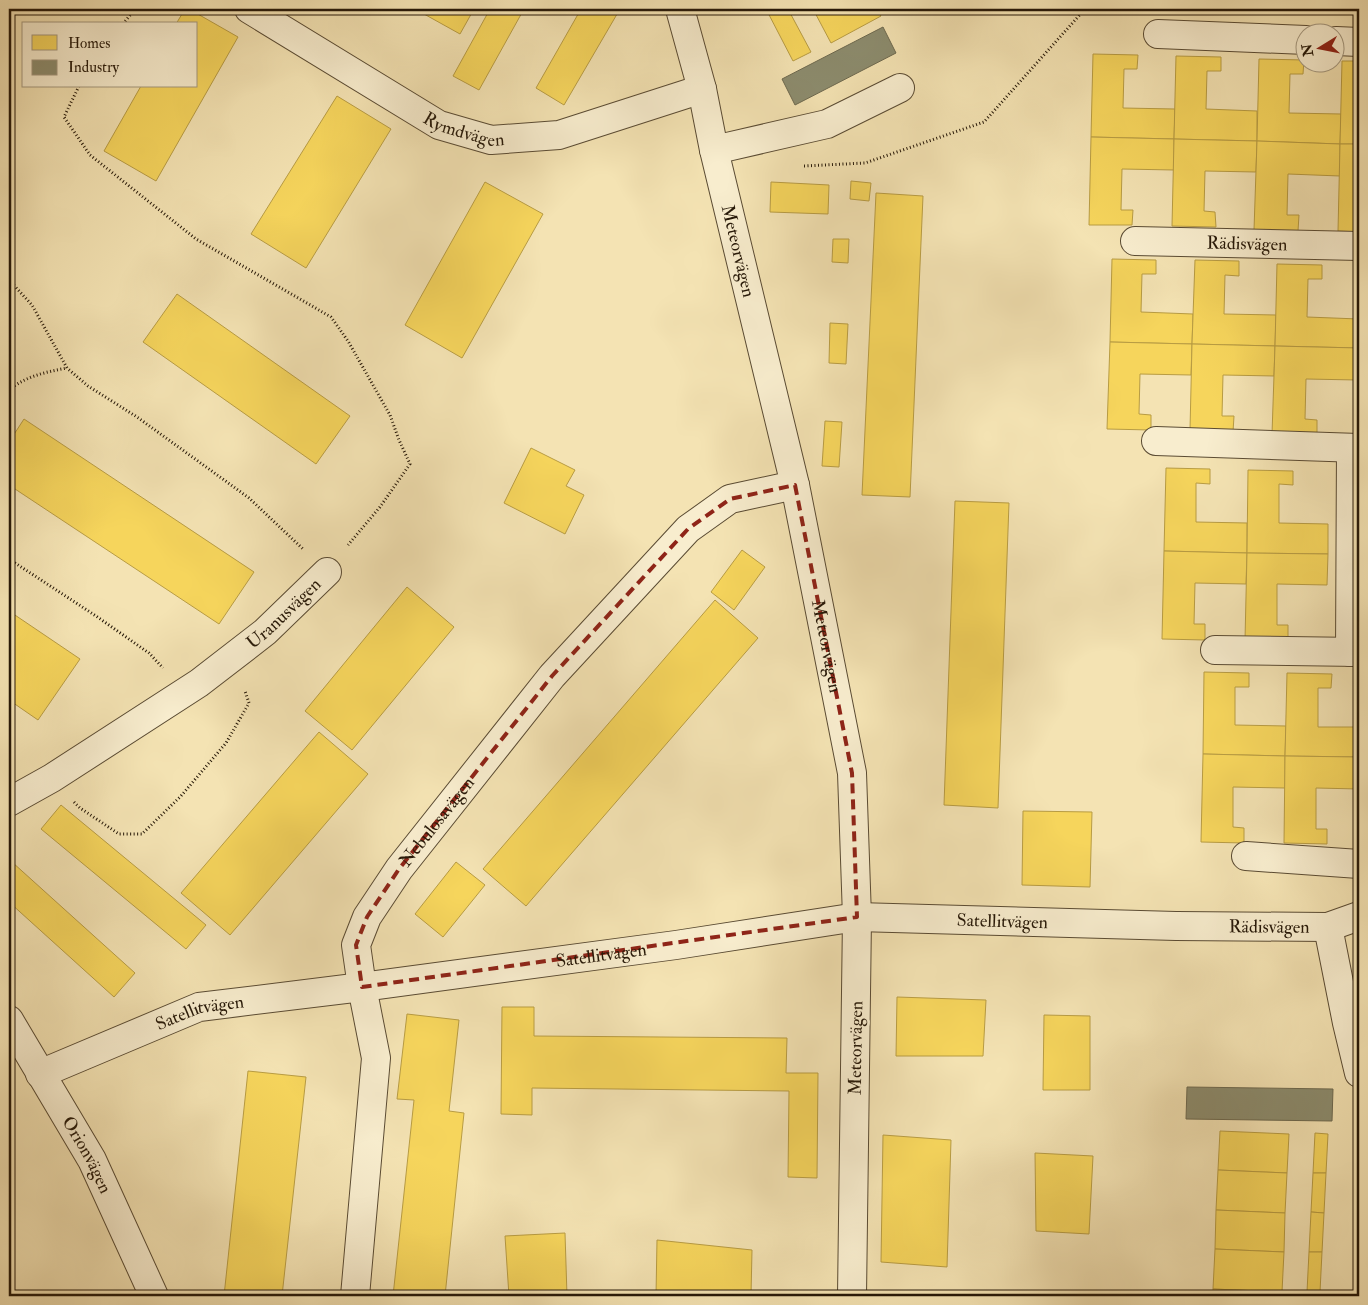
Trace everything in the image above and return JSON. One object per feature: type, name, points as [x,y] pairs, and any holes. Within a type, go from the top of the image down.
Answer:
[{"type":"street","name":"Rymdvägen","points":[[249,9],[439,125],[491,140],[559,135],[702,89]]},
{"type":"street","name":"Meteorvägen","points":[[680,9],[702,89],[714,150],[795,485],[852,773],[857,917],[852,1296]]},
{"type":"street","points":[[1158,34],[1296,40]]},
{"type":"street","points":[[1346,41],[1359,42]]},
{"type":"street","points":[[714,150],[827,124],[900,88]]},
{"type":"street","name":"Rädisvägen","points":[[1134,241],[1359,246]]},
{"type":"street","points":[[1156,441],[1355,448],[1354,652],[1215,650]]},
{"type":"street","name":"Nebulosavägen","points":[[355,1296],[376,1058],[362,987],[356,944],[367,917],[399,869],[552,676],[688,529],[730,499],[795,485]]},
{"type":"street","name":"Uranusvägen","points":[[9,802],[52,778],[199,683],[265,632],[327,572]]},
{"type":"street","points":[[1246,856],[1359,864]]},
{"type":"street","name":"Rädisvägen","points":[[1176,926],[1328,927],[1359,916]]},
{"type":"street","name":"Satellitvägen","points":[[40,1074],[199,1007],[676,945],[857,917],[1176,926]]},
{"type":"street","points":[[1328,927],[1359,1073]]},
{"type":"street","name":"Orionvägen","points":[[9,1020],[92,1160],[154,1296]]},
{"type":"path","points":[[125,22],[135,9]]},
{"type":"path","points":[[797,166],[865,163],[984,122],[1085,9]]},
{"type":"path","points":[[78,88],[64,117],[90,155],[196,239],[331,317],[348,341],[390,415],[398,440],[410,464],[380,507],[327,572]]},
{"type":"path","name":"Uranusvägen","points":[[9,280],[32,305],[67,368],[88,386],[137,417],[250,498],[327,572]]},
{"type":"path","points":[[9,390],[18,383],[37,374],[67,368]]},
{"type":"path","points":[[9,559],[149,653],[186,691]]},
{"type":"path","points":[[52,778],[80,808],[119,834],[142,834],[181,796],[226,743],[249,703],[232,658]]},
{"type":"highlighted area","points":[[795,485],[852,773],[857,917],[362,987],[356,945],[367,917],[399,869],[552,676],[688,529],[730,499]]},
{"type":"building: Homes","points":[[185,9],[189,9],[238,37],[156,181],[104,151],[140,88],[198,88],[198,22],[177,22]]},
{"type":"building: Homes","points":[[415,9],[474,9],[460,34]]},
{"type":"building: Homes","points":[[490,9],[524,9],[479,90],[453,76]]},
{"type":"building: Homes","points":[[581,9],[620,9],[564,105],[536,88]]},
{"type":"building: Homes","points":[[766,9],[788,9],[811,52],[793,61]]},
{"type":"building: Homes","points":[[813,9],[877,9],[881,16],[831,43]]},
{"type":"building: Homes","points":[[1093,54],[1138,55],[1137,69],[1124,69],[1123,108],[1175,109],[1174,139],[1091,137]]},
{"type":"building: Homes","points":[[1176,56],[1221,57],[1221,71],[1207,71],[1206,109],[1257,111],[1257,141],[1174,139]]},
{"type":"building: Homes","points":[[1259,59],[1296,60],[1296,72],[1303,72],[1303,74],[1290,74],[1289,113],[1341,114],[1340,144],[1257,141]]},
{"type":"building: Homes","points":[[1346,61],[1359,61],[1359,144],[1340,144],[1342,72],[1346,72]]},
{"type":"building: Homes","points":[[337,96],[391,129],[306,268],[251,234]]},
{"type":"building: Homes","points":[[1091,137],[1174,139],[1174,170],[1122,169],[1121,210],[1133,210],[1132,225],[1089,225]]},
{"type":"building: Homes","points":[[1174,139],[1257,141],[1256,172],[1205,171],[1204,211],[1215,212],[1216,227],[1172,226]]},
{"type":"building: Homes","points":[[1257,141],[1340,144],[1340,176],[1288,174],[1287,215],[1299,215],[1298,231],[1254,230]]},
{"type":"building: Homes","points":[[1340,144],[1359,144],[1359,232],[1338,231]]},
{"type":"building: Homes","points":[[851,181],[871,183],[869,201],[850,199]]},
{"type":"building: Homes","points":[[485,182],[543,214],[462,358],[405,325]]},
{"type":"building: Homes","points":[[771,182],[829,185],[828,214],[770,212]]},
{"type":"building: Homes","points":[[876,193],[923,196],[910,497],[862,495]]},
{"type":"building: Homes","points":[[833,239],[849,239],[848,263],[832,262]]},
{"type":"building: Homes","points":[[1112,259],[1156,260],[1156,274],[1142,274],[1141,312],[1193,314],[1192,344],[1110,342]]},
{"type":"building: Homes","points":[[1195,260],[1239,261],[1239,276],[1225,275],[1224,314],[1276,315],[1275,346],[1192,344]]},
{"type":"building: Homes","points":[[1277,264],[1322,265],[1322,279],[1308,279],[1307,317],[1359,319],[1359,348],[1275,346]]},
{"type":"building: Homes","points":[[177,294],[350,416],[316,464],[143,342]]},
{"type":"building: Homes","points":[[830,323],[848,324],[846,364],[829,363]]},
{"type":"building: Homes","points":[[1110,342],[1192,344],[1191,375],[1140,374],[1139,414],[1151,415],[1151,430],[1107,429]]},
{"type":"building: Homes","points":[[1192,344],[1275,346],[1274,376],[1223,375],[1222,416],[1234,416],[1233,432],[1190,430]]},
{"type":"building: Homes","points":[[1275,346],[1359,348],[1357,380],[1306,379],[1305,419],[1317,420],[1317,435],[1272,434]]},
{"type":"building: Homes","points":[[1359,348],[1359,436],[1356,436]]},
{"type":"building: Homes","points":[[24,419],[254,572],[219,624],[9,485],[9,442]]},
{"type":"building: Homes","points":[[825,421],[842,422],[839,467],[822,466]]},
{"type":"building: Homes","points":[[531,448],[575,470],[566,486],[584,495],[565,534],[504,503]]},
{"type":"building: Homes","points":[[1166,468],[1210,469],[1210,484],[1196,483],[1196,522],[1247,523],[1247,553],[1164,551]]},
{"type":"building: Homes","points":[[1248,470],[1293,471],[1293,485],[1279,484],[1279,523],[1328,524],[1328,554],[1247,553]]},
{"type":"building: Homes","points":[[955,501],[1009,503],[998,808],[944,805]]},
{"type":"building: Homes","points":[[742,550],[765,567],[734,610],[711,592]]},
{"type":"building: Homes","points":[[1164,551],[1247,553],[1246,584],[1195,583],[1194,624],[1205,624],[1205,640],[1162,639]]},
{"type":"building: Homes","points":[[1247,553],[1328,554],[1327,585],[1277,584],[1277,625],[1288,625],[1288,641],[1245,640]]},
{"type":"building: Homes","points":[[407,587],[454,627],[352,750],[305,711]]},
{"type":"building: Homes","points":[[715,600],[758,638],[526,906],[483,869]]},
{"type":"building: Homes","points":[[9,611],[80,659],[38,720],[9,700]]},
{"type":"building: Homes","points":[[1204,672],[1249,673],[1249,687],[1235,687],[1235,725],[1286,726],[1285,756],[1203,754]]},
{"type":"building: Homes","points":[[1287,673],[1332,674],[1331,688],[1318,688],[1318,727],[1359,727],[1359,757],[1285,756]]},
{"type":"building: Homes","points":[[319,732],[368,774],[230,935],[181,893]]},
{"type":"building: Homes","points":[[1203,754],[1285,756],[1285,788],[1233,787],[1233,827],[1244,828],[1244,843],[1201,842]]},
{"type":"building: Homes","points":[[1285,756],[1359,757],[1359,789],[1316,788],[1316,829],[1327,829],[1327,844],[1284,843]]},
{"type":"building: Homes","points":[[61,805],[206,925],[186,949],[41,829]]},
{"type":"building: Homes","points":[[1023,811],[1092,812],[1090,887],[1022,885]]},
{"type":"building: Homes","points":[[12,862],[135,973],[114,997],[9,902],[9,865]]},
{"type":"building: Homes","points":[[456,862],[485,885],[443,937],[415,914]]},
{"type":"building: Homes","points":[[897,997],[986,1000],[983,1056],[896,1056]]},
{"type":"building: Homes","points":[[502,1007],[534,1007],[534,1036],[787,1038],[786,1073],[818,1073],[817,1178],[788,1177],[789,1091],[532,1088],[532,1115],[501,1114]]},
{"type":"building: Homes","points":[[407,1014],[459,1020],[449,1111],[464,1113],[445,1296],[393,1296],[414,1100],[397,1099]]},
{"type":"building: Homes","points":[[1044,1015],[1090,1016],[1090,1090],[1043,1090]]},
{"type":"building: Homes","points":[[248,1071],[306,1077],[282,1296],[224,1296]]},
{"type":"building: Homes","points":[[1220,1131],[1289,1134],[1287,1173],[1218,1170]]},
{"type":"building: Homes","points":[[1315,1133],[1328,1134],[1326,1173],[1313,1173]]},
{"type":"building: Homes","points":[[883,1135],[951,1140],[947,1267],[881,1262]]},
{"type":"building: Homes","points":[[1035,1153],[1093,1156],[1089,1234],[1036,1231]]},
{"type":"building: Homes","points":[[1218,1170],[1287,1173],[1285,1213],[1216,1210]]},
{"type":"building: Homes","points":[[1313,1173],[1326,1173],[1324,1213],[1311,1212]]},
{"type":"building: Homes","points":[[1216,1210],[1285,1213],[1284,1252],[1215,1249]]},
{"type":"building: Homes","points":[[1311,1212],[1324,1213],[1322,1252],[1309,1252]]},
{"type":"building: Homes","points":[[565,1233],[567,1296],[509,1296],[505,1236]]},
{"type":"building: Homes","points":[[657,1240],[752,1250],[751,1296],[656,1296]]},
{"type":"building: Homes","points":[[1215,1249],[1284,1252],[1282,1292],[1213,1289]]},
{"type":"building: Homes","points":[[1309,1252],[1322,1252],[1320,1292],[1307,1292]]},
{"type":"building: Homes","points":[[1213,1289],[1282,1292],[1281,1296],[1213,1296]]},
{"type":"building: Industry","points":[[883,27],[896,53],[795,105],[782,79]]},
{"type":"building: Industry","points":[[1187,1087],[1333,1089],[1332,1121],[1186,1119]]}]
